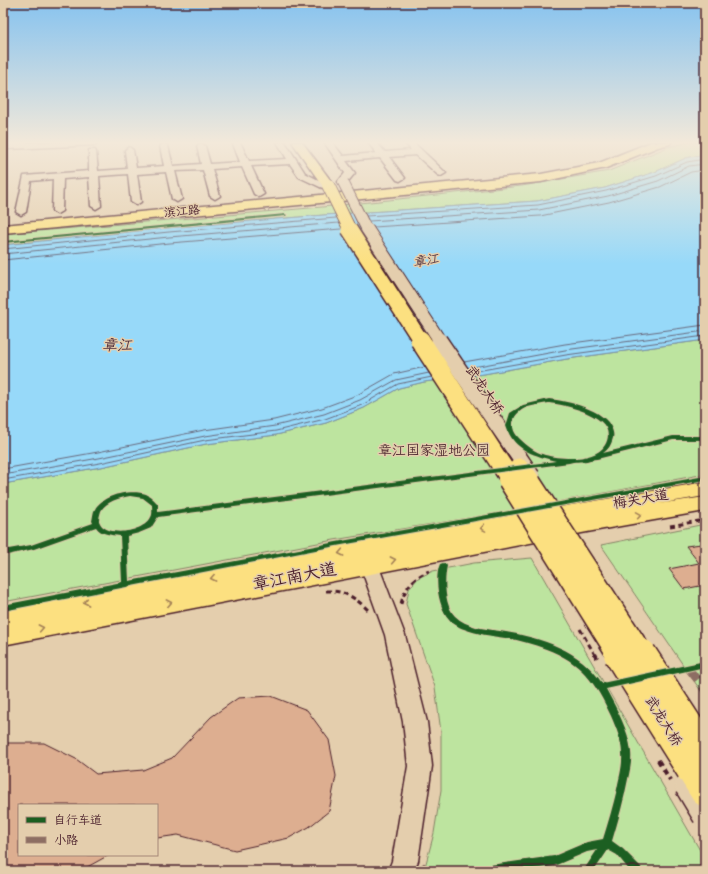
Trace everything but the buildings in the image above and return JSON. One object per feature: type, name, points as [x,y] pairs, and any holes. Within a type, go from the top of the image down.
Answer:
[{"type":"main road","name":"滨江路","points":[[3,225],[252,204],[467,183]]},
{"type":"main road","name":"滨江路","points":[[3,229],[492,183]]},
{"type":"main road","name":"武龙大桥","points":[[333,184],[357,226],[495,430],[705,752]]},
{"type":"main road","name":"武龙大桥","points":[[333,184],[348,227],[477,426],[705,791]]},
{"type":"main road","name":"梅关大道","points":[[582,518],[705,489]]},
{"type":"main road","name":"梅关大道","points":[[582,518],[705,504]]},
{"type":"main road","name":"章江南大道","points":[[3,618],[366,557],[582,518]]},
{"type":"main road","name":"章江南大道","points":[[3,635],[366,557]]},
{"type":"street","points":[[21,212],[26,183]]},
{"type":"street","points":[[57,211],[58,183]]},
{"type":"street","points":[[94,183],[96,206]]},
{"type":"street","points":[[133,183],[136,202]]},
{"type":"street","points":[[173,183],[177,199]]},
{"type":"street","points":[[211,183],[215,196]]},
{"type":"street","points":[[254,183],[259,194]]},
{"type":"street","points":[[329,183],[333,184],[364,225],[408,294],[705,733]]},
{"type":"street","points":[[333,184],[347,234],[581,611],[705,816]]},
{"type":"street","points":[[366,557],[395,635],[415,722],[420,766],[405,860],[401,871]]},
{"type":"path","points":[[666,526],[705,520]]},
{"type":"path","points":[[401,606],[403,592],[409,582],[436,568]]},
{"type":"path","points":[[319,592],[332,590],[344,592],[358,600],[372,615]]},
{"type":"green space","points":[[541,183],[621,183],[605,188],[537,201],[324,215],[168,228],[3,245],[3,234],[322,207]]},
{"type":"green space","name":"章江国家湿地公园","points":[[705,340],[705,474],[493,514],[334,540],[3,602],[3,484],[101,467],[206,444],[276,435],[326,423],[364,408],[399,388],[424,382],[484,374],[567,359]]},
{"type":"green space","points":[[705,524],[705,697],[601,545]]},
{"type":"green space","points":[[532,558],[705,859],[705,871],[424,871],[434,833],[441,790],[441,732],[435,687],[406,604],[409,589],[418,578],[433,571],[474,563]]},
{"type":"water","name":"章江","points":[[621,183],[705,183],[705,340],[567,359],[484,374],[424,382],[399,388],[364,408],[326,423],[276,435],[206,444],[101,467],[3,484],[3,245],[168,228],[324,215],[537,201],[605,188]]},
{"type":"marked path","points":[[688,668],[705,689]]},
{"type":"marked path","points":[[421,865],[426,871]]},
{"type":"cycle path","points":[[3,242],[285,215]]},
{"type":"cycle path","points":[[549,401],[568,404],[580,408],[591,412],[601,419],[608,426],[611,435],[606,448],[598,455],[585,459],[563,460],[542,456],[525,448],[514,437],[509,426],[512,415],[525,406],[549,401]]},
{"type":"cycle path","points":[[597,457],[673,438],[705,438]]},
{"type":"cycle path","points":[[156,515],[569,461]]},
{"type":"cycle path","points":[[3,608],[336,544],[705,478]]},
{"type":"cycle path","points":[[130,494],[145,496],[155,504],[155,517],[148,526],[137,532],[124,534],[110,533],[100,528],[95,521],[98,510],[101,506],[112,499],[130,494]]},
{"type":"cycle path","points":[[3,553],[32,547],[96,524]]},
{"type":"cycle path","points":[[123,535],[126,585]]},
{"type":"cycle path","points":[[443,566],[442,593],[448,613],[452,618],[466,627],[530,640],[563,652],[586,669],[598,684],[608,701],[624,738],[627,760],[620,797],[606,843],[588,871]]},
{"type":"cycle path","points":[[601,687],[705,664]]},
{"type":"cycle path","points":[[483,871],[554,861],[587,847],[606,843],[620,852],[637,871]]}]
